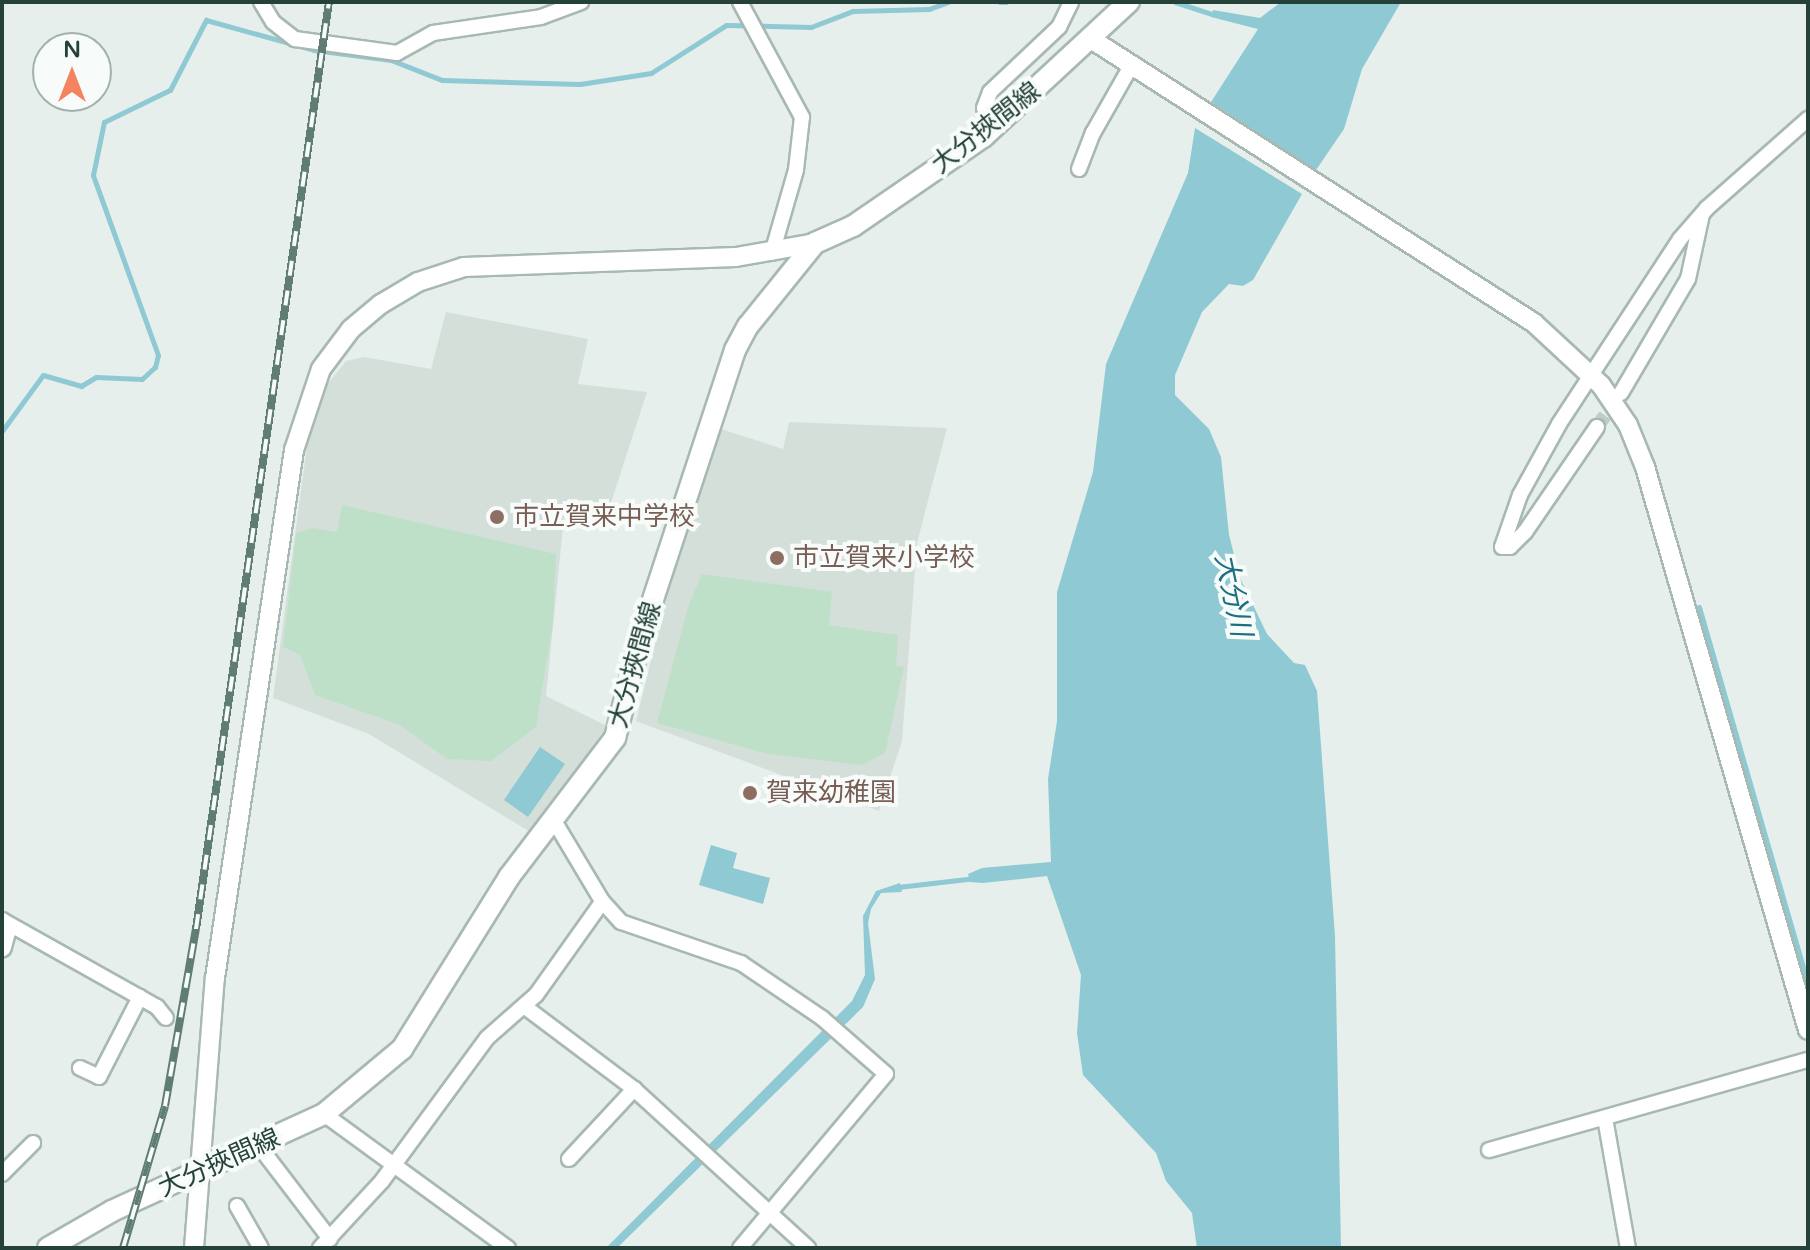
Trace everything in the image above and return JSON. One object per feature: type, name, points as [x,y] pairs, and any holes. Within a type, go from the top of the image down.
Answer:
[{"type":"main road","name":"大分挾間線","points":[[48,1248],[112,1211],[201,1173],[324,1114],[380,1071],[410,1039],[509,877],[619,727],[642,633],[735,350],[815,243],[853,226],[995,127],[1129,2]]},
{"type":"street","points":[[261,2],[273,22],[295,39],[397,53],[433,33],[541,17],[581,2]]},
{"type":"street","points":[[740,2],[802,117],[796,170],[772,253]]},
{"type":"street","points":[[995,127],[984,108],[990,92],[1059,27],[1071,2]]},
{"type":"street","points":[[1091,39],[1516,311],[1588,369],[1628,425],[1645,467],[1801,976],[1808,1030]]},
{"type":"street","points":[[1079,169],[1093,133],[1136,69]]},
{"type":"street","points":[[1597,427],[1525,532],[1510,547],[1502,547],[1520,495],[1588,369],[1702,214],[1808,119]]},
{"type":"street","points":[[1621,393],[1688,279],[1702,214]]},
{"type":"street","points":[[194,1248],[215,978],[294,450],[321,369],[351,329],[381,304],[418,282],[464,267],[772,253],[815,243]]},
{"type":"street","points":[[553,819],[602,902],[635,931],[741,963],[822,1018],[888,1078],[740,1248]]},
{"type":"street","points":[[259,1146],[325,1243],[395,1165],[487,1038],[524,1006],[602,902]]},
{"type":"street","points":[[2,921],[6,932],[2,947]]},
{"type":"street","points":[[2,921],[140,997],[166,1018]]},
{"type":"street","points":[[80,1068],[99,1077],[140,997]]},
{"type":"street","points":[[524,1006],[634,1089],[808,1248]]},
{"type":"street","points":[[1489,1150],[1808,1060]]},
{"type":"street","points":[[569,1159],[634,1089]]},
{"type":"street","points":[[324,1114],[508,1248]]},
{"type":"street","points":[[1605,1118],[1628,1248]]},
{"type":"street","points":[[2,1174],[33,1143]]},
{"type":"street","points":[[237,1206],[261,1248]]},
{"type":"shaded area","points":[[446,312],[588,339],[578,384],[647,392],[607,515],[565,507],[546,696],[607,726],[532,833],[369,734],[273,698],[309,431],[323,390],[346,361],[364,357],[431,369]]},
{"type":"shaded area","points":[[789,422],[947,428],[917,543],[902,741],[879,811],[636,721],[672,576],[721,429],[783,449]]},
{"type":"green space","points":[[342,505],[556,554],[553,622],[536,727],[491,761],[447,759],[400,725],[315,695],[300,655],[283,647],[296,533],[313,528],[337,532]]},
{"type":"green space","points":[[702,574],[832,592],[829,625],[898,635],[896,666],[904,667],[885,753],[862,765],[768,754],[657,723],[689,604]]},
{"type":"water","points":[[1281,2],[1401,2],[1362,69],[1344,129],[1316,170],[1211,102],[1258,29],[1211,17],[1213,10],[1260,18]]},
{"type":"water","name":"大分川","points":[[1195,128],[1302,194],[1253,280],[1243,286],[1229,284],[1202,312],[1175,375],[1175,395],[1209,429],[1221,457],[1229,535],[1240,578],[1267,634],[1294,663],[1305,665],[1317,691],[1335,936],[1341,1248],[1197,1248],[1192,1213],[1166,1181],[1156,1153],[1083,1075],[1077,1033],[1081,975],[1047,876],[983,883],[970,882],[968,874],[982,868],[1051,862],[1048,779],[1057,721],[1057,592],[1093,472],[1106,364],[1188,173]]},
{"type":"water","points":[[540,747],[565,764],[528,817],[504,800]]},
{"type":"water","points":[[711,845],[737,853],[733,868],[770,878],[763,904],[699,885]]},
{"type":"water","points":[[900,883],[902,892],[881,893],[871,909],[868,923],[875,979],[863,1007],[617,1248],[606,1248],[852,1001],[865,975],[863,916],[876,891]]},
{"type":"waterway","points":[[2,431],[43,375],[81,386],[96,377],[142,379],[155,367],[158,355],[93,175],[104,122],[170,90],[206,20],[314,50],[391,60],[442,80],[580,84],[651,73],[726,25],[811,27],[853,11],[929,9],[948,2]]},
{"type":"waterway","points":[[1000,2],[1006,2]]},
{"type":"waterway","points":[[1175,2],[1212,14]]},
{"type":"waterway","points":[[1699,607],[1808,984]]},
{"type":"waterway","points":[[898,887],[975,878]]},
{"type":"tunnel","points":[[1597,427],[1617,398]]},
{"type":"railway","points":[[123,1248],[165,1106],[196,929],[329,2]]},
{"type":"place","name":"市立賀来中学校","points":[[497,517]]},
{"type":"place","name":"市立賀来小学校","points":[[777,558]]},
{"type":"place","name":"賀来幼稚園","points":[[750,793]]}]
